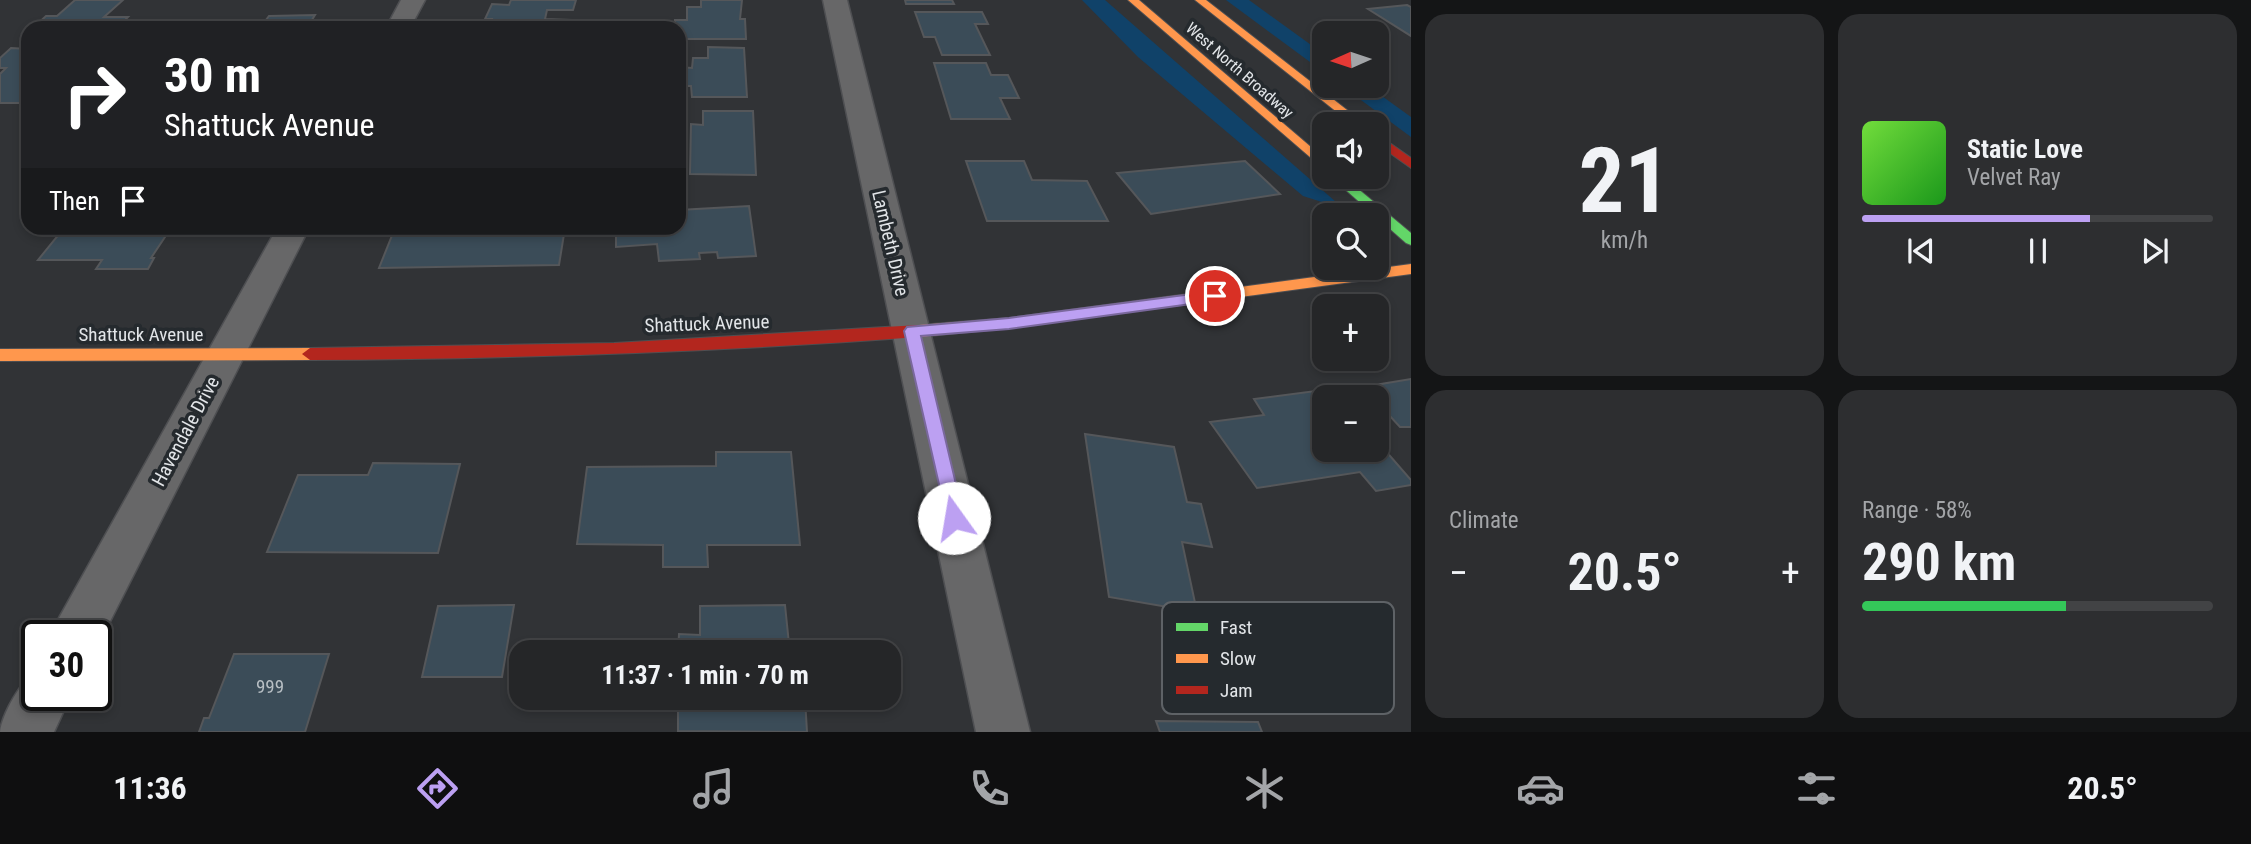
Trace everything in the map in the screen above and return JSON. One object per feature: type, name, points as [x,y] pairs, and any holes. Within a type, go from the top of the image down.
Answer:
[{"type":"street","points":[[402,21],[413,0]]},
{"type":"street","name":"Lambeth Drive","points":[[835,0],[1003,732]]},
{"type":"street","name":"West North Broadway","points":[[1133,0],[1312,155]]},
{"type":"street","name":"West North Broadway","points":[[1199,0],[1344,112]]},
{"type":"street","points":[[1389,147],[1411,164]]},
{"type":"street","points":[[1352,189],[1411,240]]},
{"type":"street","name":"Havendale Drive","points":[[85,620],[289,235]]},
{"type":"street","name":"Shattuck Avenue","points":[[0,355],[458,354],[829,338],[1009,323],[1411,269]]},
{"type":"street","points":[[26,732],[37,711]]},
{"type":"shaded area","points":[[1082,0],[1105,0],[1312,181],[1312,189],[1321,189],[1337,203],[1325,203],[1303,196],[1138,57]]},
{"type":"shaded area","points":[[1226,0],[1249,0],[1312,46],[1312,63]]},
{"type":"shaded area","points":[[1358,98],[1385,98],[1411,117],[1411,137],[1389,121],[1389,112],[1377,112]]},
{"type":"building","points":[[75,0],[123,0],[104,17],[128,17],[124,21],[41,21],[46,16],[57,16]]},
{"type":"building","points":[[511,0],[576,0],[573,10],[547,10],[545,19],[571,21],[485,19],[492,4],[509,5]]},
{"type":"building","points":[[701,0],[742,0],[740,19],[745,19],[746,39],[686,39],[686,21],[675,20],[687,20],[687,7],[701,7]]},
{"type":"building","points":[[905,0],[952,0],[954,4],[906,4]]},
{"type":"building","points":[[1407,5],[1411,7],[1411,36],[1390,21],[1368,9]]},
{"type":"building","points":[[915,12],[982,12],[988,24],[975,24],[990,55],[942,55],[935,37],[924,37]]},
{"type":"building","points":[[315,15],[311,21],[265,21],[269,16]]},
{"type":"building","points":[[708,47],[744,48],[747,97],[692,97],[691,86],[686,86],[686,68],[692,68],[693,58],[708,58]]},
{"type":"building","points":[[11,48],[21,49],[21,103],[0,103],[0,74],[6,68],[0,68],[0,58]]},
{"type":"building","points":[[934,63],[986,63],[991,75],[1008,75],[1019,98],[1000,98],[1010,119],[951,119]]},
{"type":"building","points":[[703,111],[753,111],[756,175],[690,174],[691,124],[703,125]]},
{"type":"building","points":[[966,161],[1024,161],[1032,180],[1087,181],[1108,221],[987,221]]},
{"type":"building","points":[[1245,161],[1280,194],[1151,214],[1117,173]]},
{"type":"building","points":[[749,206],[756,256],[718,258],[717,252],[699,253],[700,259],[659,261],[657,244],[616,247],[616,235],[686,235],[686,210]]},
{"type":"building","points":[[58,235],[166,235],[151,258],[154,258],[148,269],[96,269],[102,260],[38,260]]},
{"type":"building","points":[[392,235],[564,235],[559,265],[379,268]]},
{"type":"building","points":[[1411,379],[1411,427],[1400,427],[1389,415],[1389,385],[1375,385]]},
{"type":"building","points":[[1312,391],[1312,462],[1389,462],[1389,455],[1411,480],[1411,485],[1376,491],[1360,472],[1257,488],[1210,422],[1264,415],[1254,399]]},
{"type":"building","points":[[1085,434],[1174,447],[1187,502],[1201,504],[1212,547],[1182,542],[1195,602],[1162,602],[1162,606],[1109,597]]},
{"type":"building","points":[[716,452],[791,452],[800,545],[707,545],[708,567],[663,567],[663,545],[577,544],[587,467],[716,466]]},
{"type":"building","points":[[373,463],[460,464],[438,553],[267,552],[298,475],[368,475]]},
{"type":"building","points":[[514,605],[502,677],[422,677],[438,606]]},
{"type":"building","points":[[785,605],[789,640],[679,640],[679,634],[700,635],[700,606]]},
{"type":"building","points":[[234,654],[329,654],[305,732],[199,732],[204,718],[209,718]]},
{"type":"building","points":[[678,710],[806,710],[807,732],[678,731]]},
{"type":"building","points":[[1156,721],[1258,722],[1262,732],[1160,732]]},
{"type":"traffic: fast","points":[[1351,189],[1411,240]]},
{"type":"traffic: slow","points":[[1133,0],[1312,155]]},
{"type":"traffic: slow","points":[[1200,0],[1344,112]]},
{"type":"traffic: slow","points":[[919,331],[1009,323],[1411,269]]},
{"type":"traffic: slow","points":[[0,355],[310,354]]},
{"type":"traffic: jam","points":[[1389,147],[1411,164]]},
{"type":"traffic: jam","points":[[310,354],[614,348],[919,331]]},
{"type":"route","points":[[954,518],[912,331],[1009,323],[1215,296]]}]
